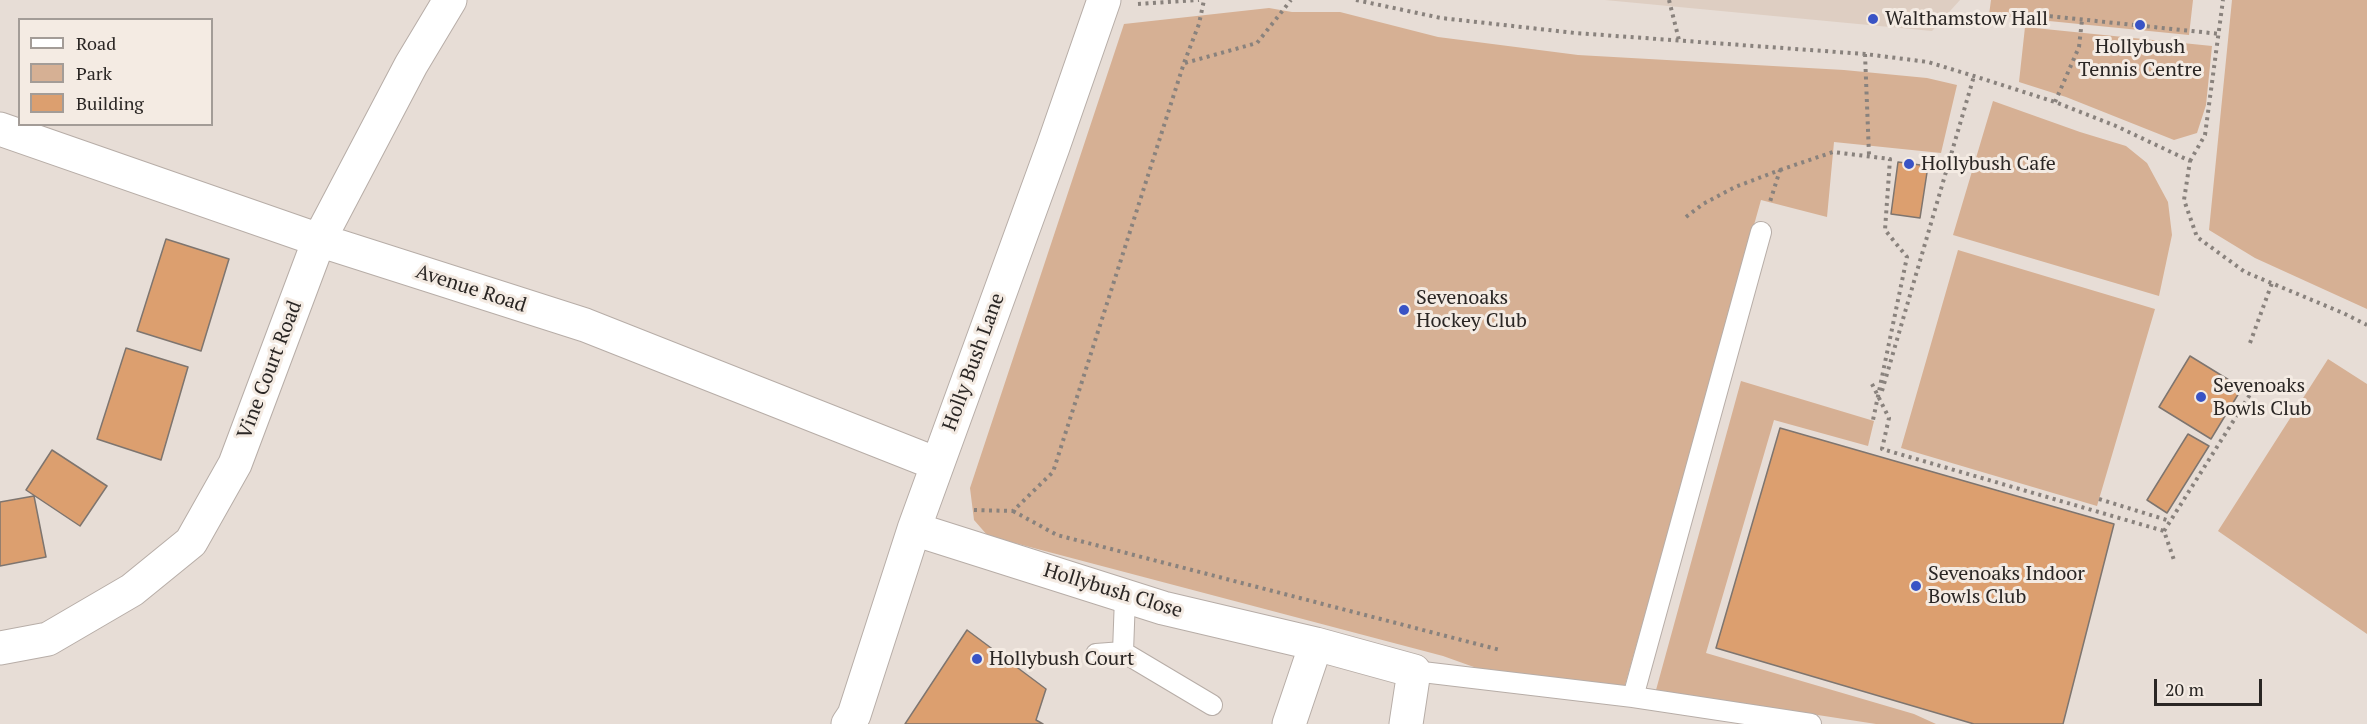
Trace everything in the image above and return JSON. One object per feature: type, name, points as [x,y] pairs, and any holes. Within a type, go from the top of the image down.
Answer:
[{"type":"street","name":"Vine Court Road","points":[[0,648],[48,639],[132,590],[191,542],[235,464],[319,240],[411,65],[450,0]]},
{"type":"street","name":"Holly Bush Lane","points":[[848,724],[854,715],[919,515],[1053,147],[1102,3]]},
{"type":"street","name":"Avenue Road","points":[[0,129],[319,240],[585,325],[937,464]]},
{"type":"street","name":"Hollybush Close","points":[[919,515],[1125,597],[1414,670]]},
{"type":"street","points":[[1289,724],[1316,644]]},
{"type":"street","points":[[1406,724],[1414,670]]},
{"type":"lane","points":[[1633,698],[1761,232]]},
{"type":"lane","points":[[1123,652],[1125,597]]},
{"type":"lane","points":[[1096,654],[1123,652],[1212,705]]},
{"type":"lane","points":[[1414,670],[1811,724]]},
{"type":"path","points":[[1102,3],[1199,0]]},
{"type":"path","points":[[1013,510],[1053,472],[1184,63],[1199,24],[1204,0]]},
{"type":"path","points":[[1184,63],[1257,43],[1291,0]]},
{"type":"path","points":[[1356,0],[1441,18],[1575,33],[1865,54],[1928,62],[2055,102],[2116,126],[2190,161]]},
{"type":"path","points":[[1669,0],[1679,40]]},
{"type":"path","points":[[2223,0],[2205,135],[2190,161],[2184,200],[2197,237],[2246,272],[2367,325]]},
{"type":"path","points":[[2020,13],[2220,34]]},
{"type":"path","points":[[2055,102],[2079,47],[2082,20]]},
{"type":"path","points":[[1865,54],[1869,155]]},
{"type":"path","points":[[1873,420],[1974,76]]},
{"type":"path","points":[[1686,217],[1703,204],[1727,191],[1833,152],[1890,159],[1885,230],[1907,257],[1897,297],[1879,398]]},
{"type":"path","points":[[1761,232],[1780,170]]},
{"type":"path","points":[[2250,343],[2272,283]]},
{"type":"path","points":[[1872,384],[1889,418],[1882,450],[2164,531]]},
{"type":"path","points":[[2175,563],[2164,531],[2251,393]]},
{"type":"path","points":[[2098,499],[2170,521]]},
{"type":"path","points":[[919,515],[947,509],[1013,510],[1057,535],[1514,654],[1522,684]]},
{"type":"shaded area","name":"Walthamstow Hall","points":[[1605,0],[1960,0],[1932,31]]},
{"type":"green space","name":"Hollybush Tennis Centre","points":[[1991,0],[2193,0],[2189,35],[1989,15]]},
{"type":"green space","points":[[2232,0],[2367,0],[2367,309],[2255,258],[2209,230]]},
{"type":"green space","points":[[1269,8],[1292,12],[1340,12],[1438,37],[1578,55],[1844,70],[1927,78],[1957,85],[1941,153],[1834,142],[1827,217],[1761,200],[1624,689],[1499,676],[1443,656],[988,536],[974,520],[970,488],[1124,24]]},
{"type":"green space","points":[[2025,27],[2212,46],[2206,105],[2197,133],[2174,140],[2066,97],[2019,82]]},
{"type":"green space","points":[[1993,101],[2126,146],[2147,163],[2168,202],[2172,235],[2159,296],[1953,235]]},
{"type":"green space","points":[[1958,250],[2155,309],[2097,506],[1901,448]]},
{"type":"green space","points":[[2328,359],[2367,384],[2367,634],[2218,531]]},
{"type":"green space","points":[[1741,381],[1874,421],[1868,446],[1774,420],[1706,653],[1914,714],[1936,724],[1876,724],[1656,690]]},
{"type":"building","points":[[1898,162],[1928,166],[1920,218],[1891,214]]},
{"type":"building","points":[[166,239],[229,259],[201,351],[137,331]]},
{"type":"building","points":[[126,348],[188,367],[161,460],[97,439]]},
{"type":"building","name":"Sevenoaks Bowls Club","points":[[2190,356],[2242,388],[2211,439],[2159,407]]},
{"type":"building","name":"Sevenoaks Indoor Bowls Club","points":[[1780,428],[2114,524],[2063,724],[1974,724],[1716,648]]},
{"type":"building","points":[[2188,434],[2209,446],[2167,513],[2147,500]]},
{"type":"building","points":[[52,450],[107,486],[80,526],[26,490]]},
{"type":"building","points":[[34,496],[46,557],[0,566],[0,502]]},
{"type":"building","name":"Hollybush Court","points":[[967,630],[1046,689],[1036,720],[1043,724],[905,724]]},
{"type":"place","name":"Walthamstow Hall","points":[[1873,19]]},
{"type":"place","name":"Hollybush Tennis Centre","points":[[2140,25]]},
{"type":"place","name":"Hollybush Cafe","points":[[1909,164]]},
{"type":"place","name":"Sevenoaks Hockey Club","points":[[1404,310]]},
{"type":"place","name":"Sevenoaks Bowls Club","points":[[2201,397]]},
{"type":"place","name":"Sevenoaks Indoor Bowls Club","points":[[1916,586]]},
{"type":"place","name":"Hollybush Court","points":[[977,659]]}]
